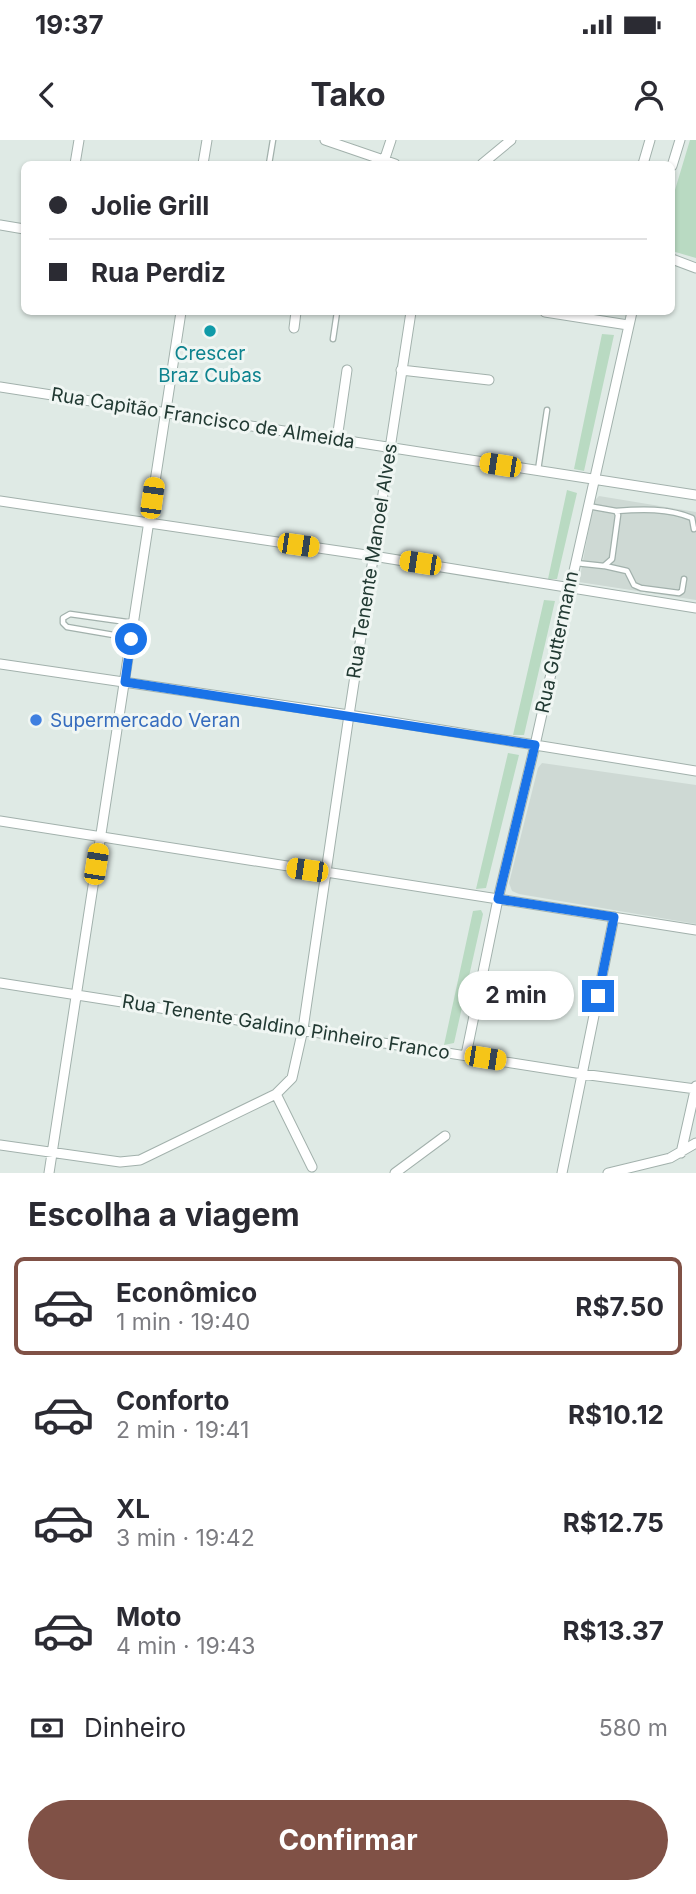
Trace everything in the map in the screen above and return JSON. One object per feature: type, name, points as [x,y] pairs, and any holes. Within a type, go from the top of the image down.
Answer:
[{"type":"street","points":[[76,161],[79,140]]},
{"type":"street","points":[[204,161],[207,140]]},
{"type":"street","points":[[325,140],[384,161],[391,140]]},
{"type":"street","points":[[490,161],[511,140]]},
{"type":"street","points":[[644,161],[650,140]]},
{"type":"street","points":[[674,161],[680,140]]},
{"type":"street","points":[[0,225],[21,228]]},
{"type":"street","points":[[675,260],[696,268]]},
{"type":"street","points":[[49,1173],[181,315]]},
{"type":"street","points":[[294,328],[296,315]]},
{"type":"street","name":"Rua Tenente Manoel Alves","points":[[276,1094],[288,1084],[296,1070],[303,1030],[348,715],[410,315]]},
{"type":"street","points":[[564,315],[628,325]]},
{"type":"street","name":"Rua Guttermann","points":[[467,1055],[498,899],[631,315]]},
{"type":"street","points":[[337,439],[347,370]]},
{"type":"street","points":[[401,370],[489,380]]},
{"type":"street","name":"Rua Capitão Francisco de Almeida","points":[[0,387],[696,495]]},
{"type":"street","points":[[0,501],[373,556],[696,608]]},
{"type":"street","points":[[0,664],[348,715],[696,771]]},
{"type":"street","points":[[0,821],[696,930]]},
{"type":"street","points":[[562,1173],[614,917]]},
{"type":"street","name":"Rua Tenente Galdino Pinheiro Franco","points":[[0,983],[582,1074],[696,1088]]},
{"type":"street","points":[[681,1153],[696,1088]]},
{"type":"street","points":[[0,1145],[120,1162],[140,1160],[276,1094],[312,1167]]},
{"type":"street","points":[[395,1173],[445,1136]]},
{"type":"street","points":[[608,1173],[649,1164],[695,1146]]},
{"type":"lane","points":[[270,161],[273,140]]},
{"type":"lane","points":[[332,339],[336,315]]},
{"type":"lane","points":[[537,471],[547,410]]},
{"type":"lane","points":[[588,506],[616,511],[644,509],[683,514],[692,518],[694,529]]},
{"type":"lane","points":[[604,566],[612,559],[618,515],[616,511]]},
{"type":"lane","points":[[575,563],[627,571],[635,585],[641,588],[679,593],[682,591],[684,579]]},
{"type":"lane","points":[[131,639],[68,627],[63,623],[63,618],[70,614],[134,622]]},
{"type":"shaded area","points":[[599,496],[696,512],[696,600],[579,582],[594,501]]},
{"type":"shaded area","points":[[542,763],[696,785],[696,924],[512,891],[509,883],[538,768]]},
{"type":"green space","points":[[690,140],[696,140],[696,258],[675,252],[675,190]]},
{"type":"green space","points":[[602,334],[614,335],[584,471],[574,469]]},
{"type":"green space","points":[[567,490],[577,493],[557,579],[548,579]]},
{"type":"green space","points":[[544,600],[555,601],[524,735],[513,735]]},
{"type":"green space","points":[[508,753],[519,755],[486,888],[476,889]]},
{"type":"green space","points":[[481,910],[483,914],[454,1043],[444,1045],[473,911]]},
{"type":"place","name":"Crescer Braz Cubas","points":[[210,331]]},
{"type":"place","name":"Supermercado Veran","points":[[36,720]]},
{"type":"route","points":[[131,639],[125,682],[535,745],[498,899],[614,917],[598,996]]}]
